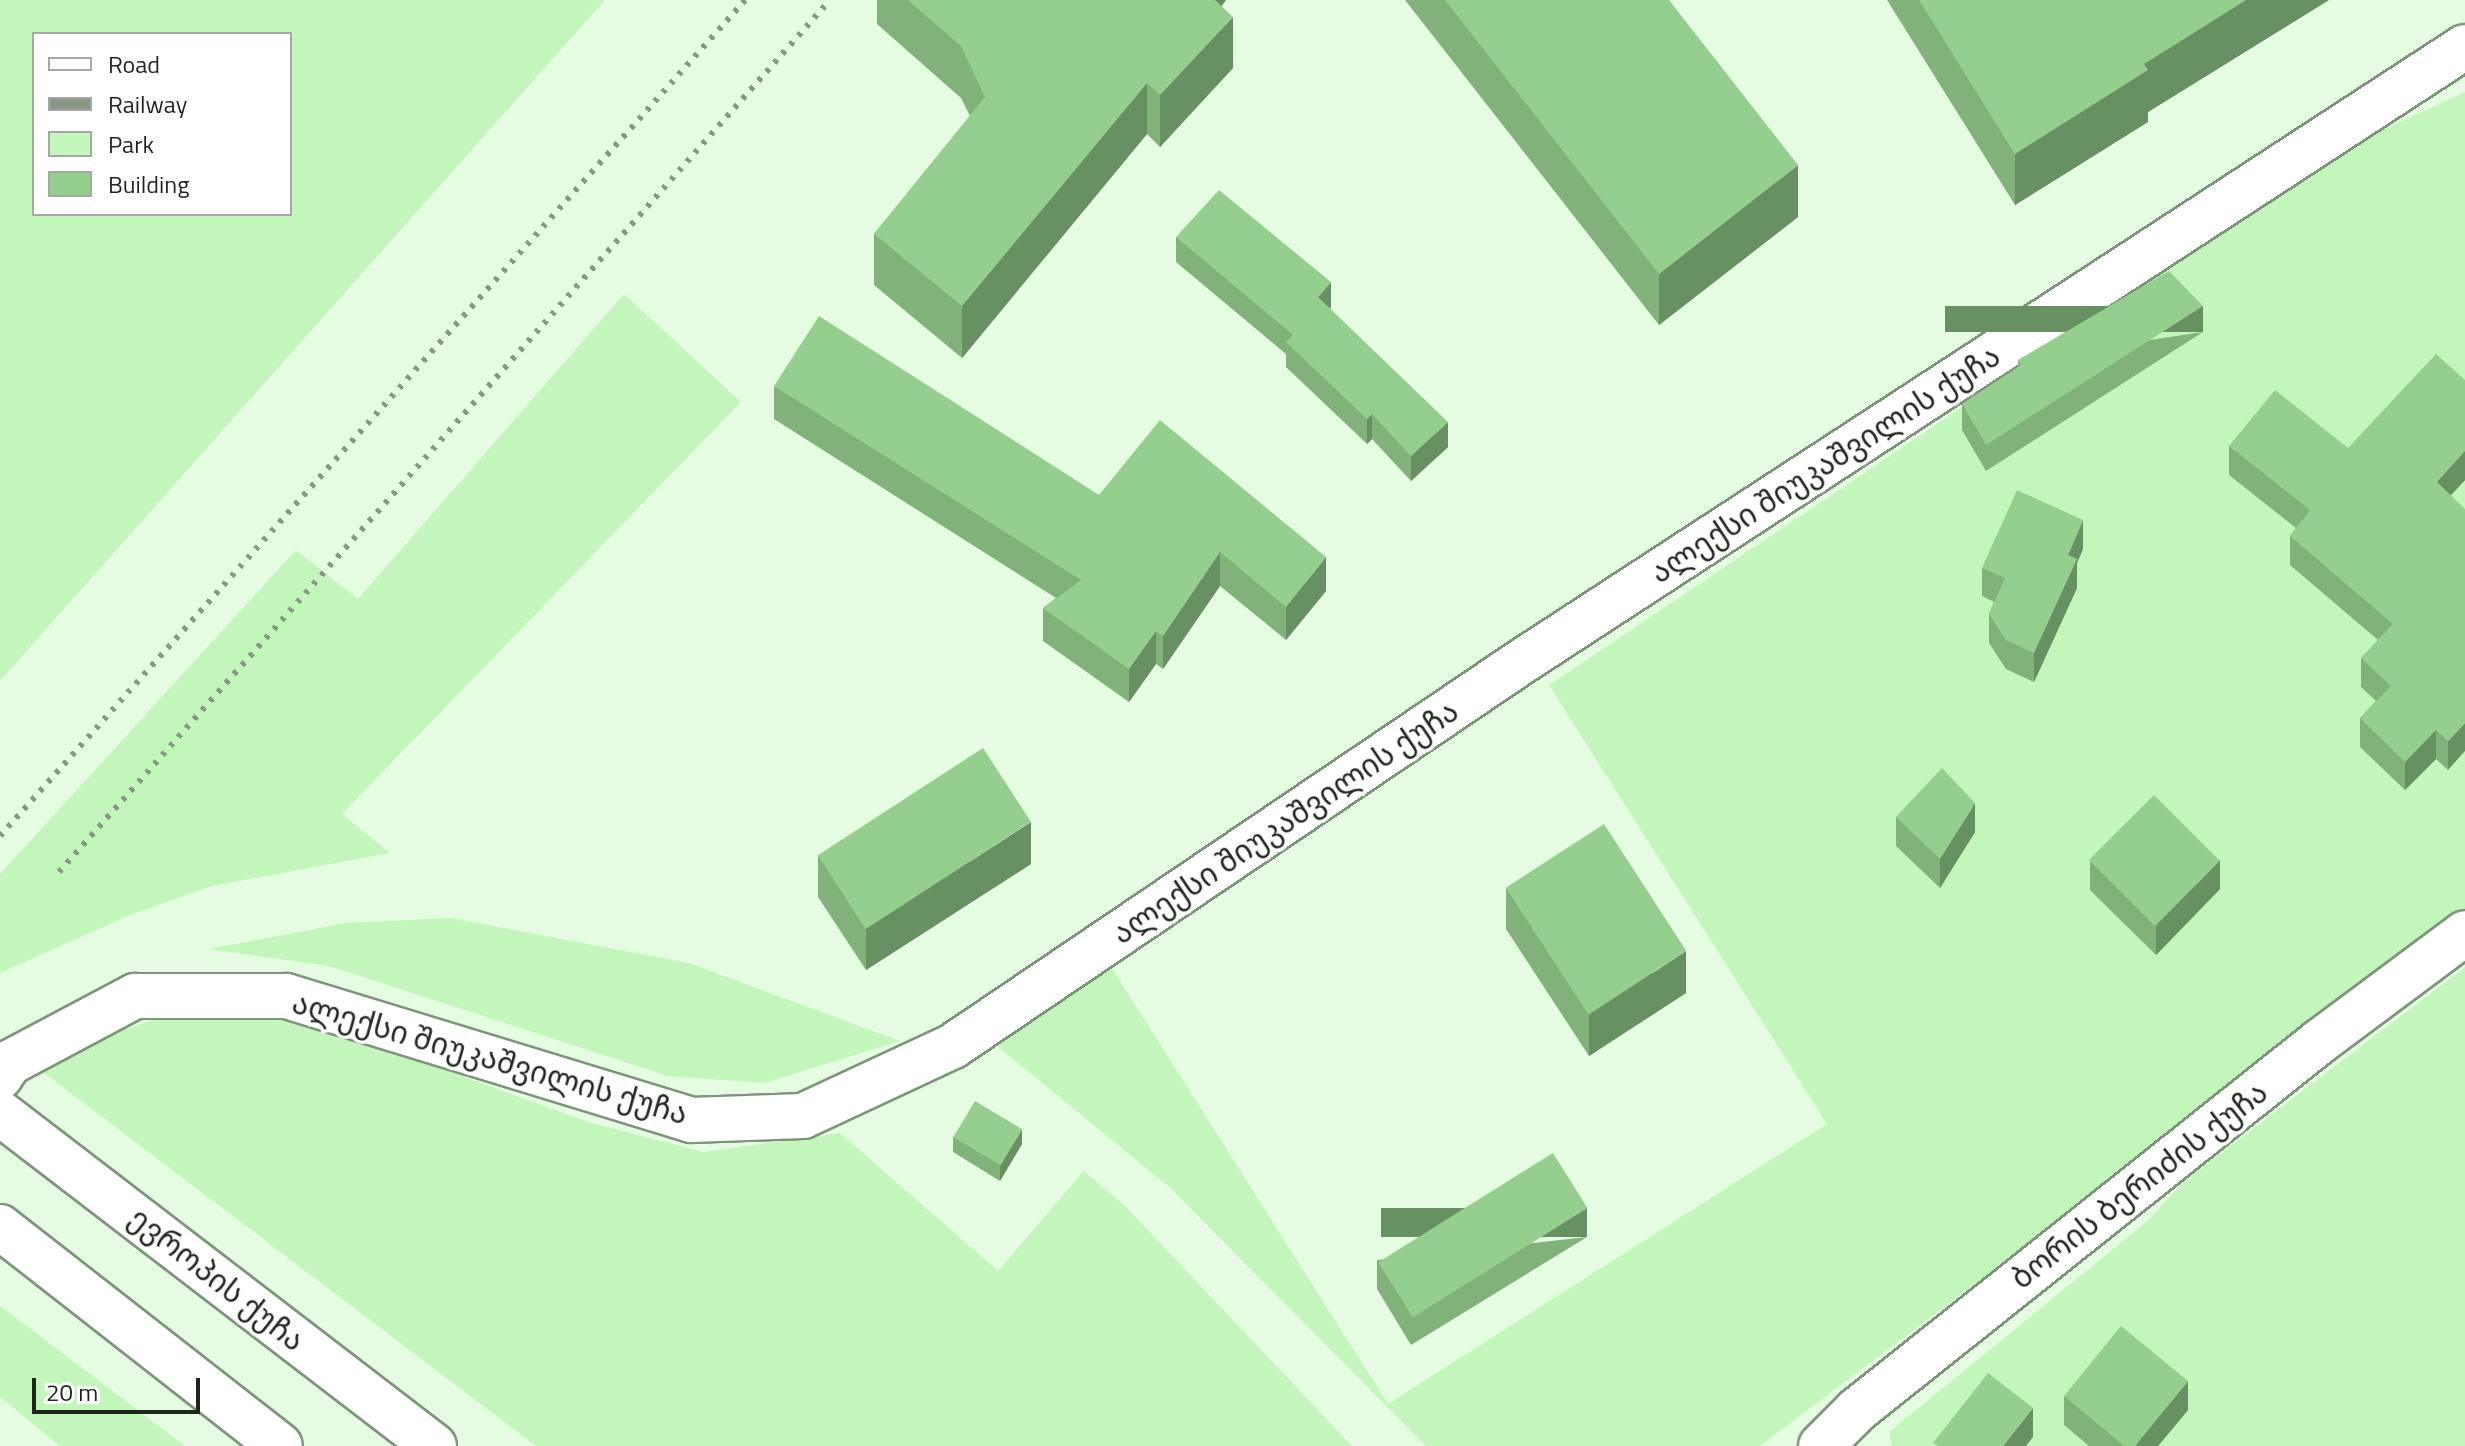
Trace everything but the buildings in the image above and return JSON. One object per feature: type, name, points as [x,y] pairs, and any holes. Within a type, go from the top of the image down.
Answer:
[{"type":"street","name":"ალექსი შიუკაშვილის ქუჩა","points":[[0,1077],[9,1063],[135,996],[286,996],[691,1120],[803,1116],[953,1046],[1518,664],[2465,47]]},
{"type":"street","name":"ბორის ბერიძის ქუჩა","points":[[1821,1446],[1894,1380],[2319,1042],[2465,933]]},
{"type":"street","name":"ევროპის ქუჩა","points":[[0,1113],[434,1446]]},
{"type":"street","points":[[17,1240],[280,1446]]},
{"type":"green space","points":[[0,0],[605,0],[0,681]]},
{"type":"green space","points":[[2465,92],[2465,914],[1760,1446],[1426,1446],[1168,1186],[997,1046],[1110,965],[1388,1404],[1827,1124],[1549,685],[2357,142]]},
{"type":"green space","points":[[624,294],[741,402],[342,814],[390,853],[212,886],[130,915],[0,973],[0,874],[296,550],[358,599]]},
{"type":"green space","points":[[450,918],[689,963],[900,1041],[764,1083],[668,1076],[329,966],[209,949],[346,923]]},
{"type":"green space","points":[[2465,967],[2465,1446],[1892,1446],[1889,1432],[2150,1219],[2182,1183]]},
{"type":"green space","points":[[303,1018],[588,1122],[703,1152],[840,1133],[998,1271],[1084,1171],[1127,1208],[1352,1446],[536,1446],[39,1069],[72,1047],[153,1020]]},
{"type":"green space","points":[[0,1306],[185,1446],[60,1446],[0,1397]]},
{"type":"railway","points":[[0,836],[745,0]]},
{"type":"railway","points":[[59,872],[830,0]]}]
